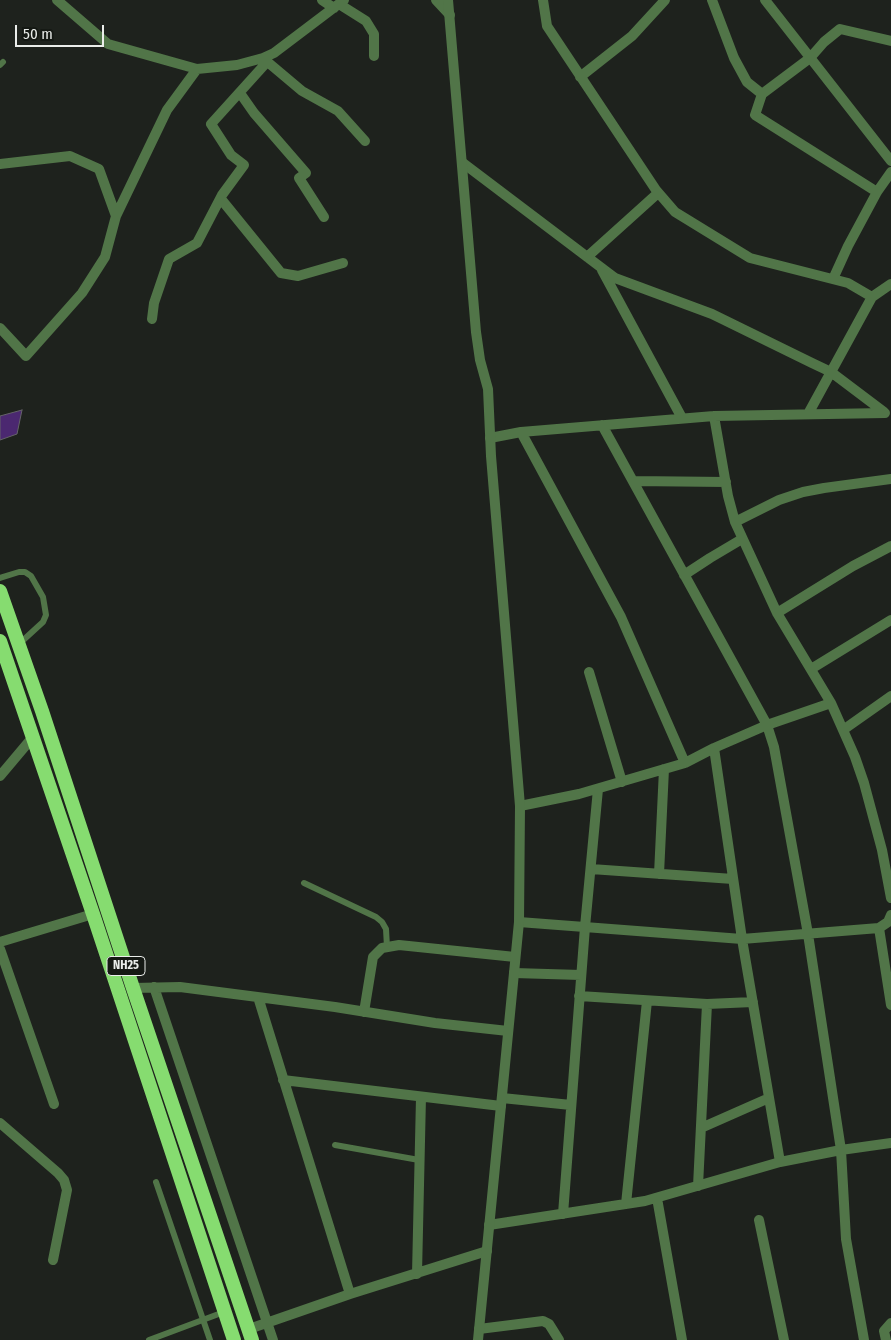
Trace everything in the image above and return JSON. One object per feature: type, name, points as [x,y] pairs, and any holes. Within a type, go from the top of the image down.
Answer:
[{"type":"highway","name":"NH25","points":[[0,591],[42,711],[250,1334]]},
{"type":"highway","name":"NH25","points":[[0,641],[93,914],[234,1340]]},
{"type":"street","points":[[57,0],[108,44],[197,69],[265,60],[302,92],[338,111],[365,141]]},
{"type":"street","points":[[322,0],[339,4],[366,21],[374,34],[374,56]]},
{"type":"street","points":[[436,0],[450,15]]},
{"type":"street","points":[[448,0],[476,332],[480,360],[488,390],[506,652],[520,806],[519,922],[478,1340]]},
{"type":"street","points":[[543,0],[547,26],[658,193],[675,212],[750,258],[848,283],[872,298]]},
{"type":"street","points":[[580,77],[632,36],[665,0]]},
{"type":"street","points":[[712,0],[734,58],[747,82],[762,94]]},
{"type":"street","points":[[765,0],[891,161]]},
{"type":"street","points":[[152,319],[154,303],[169,259],[197,243],[221,199],[244,165],[231,155],[211,124],[240,93],[265,60],[339,4]]},
{"type":"street","points":[[877,192],[755,114],[762,94],[810,58],[824,42],[840,29],[891,40]]},
{"type":"street","points":[[0,328],[26,356],[82,293],[104,257],[116,216],[166,110],[197,69]]},
{"type":"street","points":[[240,93],[254,113],[306,173],[300,178],[324,217]]},
{"type":"street","points":[[0,164],[70,156],[99,169],[116,216]]},
{"type":"street","points":[[463,162],[614,278],[712,314],[831,372],[888,413]]},
{"type":"street","points":[[833,279],[848,246],[877,192],[891,172]]},
{"type":"street","points":[[587,257],[658,193]]},
{"type":"street","points":[[221,199],[281,273],[298,276],[343,263]]},
{"type":"street","points":[[600,267],[682,418]]},
{"type":"street","points":[[808,414],[872,298],[891,284]]},
{"type":"street","points":[[490,438],[521,432],[682,418],[888,413]]},
{"type":"street","points":[[714,416],[734,522],[777,613],[831,703],[843,730],[864,783],[882,850],[891,898]]},
{"type":"street","points":[[602,424],[767,725],[774,747],[808,934],[841,1150],[846,1239],[864,1340]]},
{"type":"street","points":[[521,432],[622,618],[685,763]]},
{"type":"street","points":[[734,522],[778,500],[803,492],[891,479]]},
{"type":"street","points":[[633,481],[726,482]]},
{"type":"street","points":[[684,575],[742,539]]},
{"type":"street","points":[[777,613],[853,566],[891,546]]},
{"type":"street","points":[[811,669],[891,620]]},
{"type":"street","points":[[589,672],[622,782]]},
{"type":"street","points":[[843,730],[891,696]]},
{"type":"street","points":[[520,806],[579,794],[685,763],[767,725],[831,703]]},
{"type":"street","points":[[0,776],[32,738]]},
{"type":"street","points":[[714,748],[742,939],[780,1162]]},
{"type":"street","points":[[659,874],[664,769]]},
{"type":"street","points":[[563,1214],[579,996],[598,789]]},
{"type":"street","points":[[882,850],[891,843]]},
{"type":"street","points":[[591,869],[733,879]]},
{"type":"street","points":[[0,942],[93,914]]},
{"type":"street","points":[[519,922],[742,939],[879,928],[888,922],[891,915]]},
{"type":"street","points":[[879,928],[891,1005]]},
{"type":"street","points":[[364,1012],[373,957],[382,948],[387,946],[399,945],[516,957]]},
{"type":"street","points":[[0,949],[54,1104]]},
{"type":"street","points":[[514,973],[581,975]]},
{"type":"street","points":[[154,987],[273,1340]]},
{"type":"street","points":[[133,988],[180,987],[435,1023],[508,1031]]},
{"type":"street","points":[[579,996],[707,1004],[753,1002]]},
{"type":"street","points":[[258,997],[350,1294]]},
{"type":"street","points":[[626,1204],[647,1001]]},
{"type":"street","points":[[698,1186],[707,1004]]},
{"type":"street","points":[[284,1080],[421,1097],[571,1105]]},
{"type":"street","points":[[417,1274],[421,1097]]},
{"type":"street","points":[[701,1128],[769,1098]]},
{"type":"street","points":[[0,1123],[64,1180],[67,1190],[53,1260]]},
{"type":"street","points":[[489,1225],[657,1198],[780,1162],[841,1150],[891,1143]]},
{"type":"street","points":[[657,1198],[682,1340]]},
{"type":"street","points":[[759,1220],[784,1340]]},
{"type":"street","points":[[250,1334],[267,1322],[487,1251]]},
{"type":"street","points":[[479,1329],[543,1321],[549,1324],[559,1340]]},
{"type":"street","points":[[886,1340],[884,1331],[891,1323]]},
{"type":"lane","points":[[0,578],[25,572],[31,576],[46,606],[46,615],[42,622],[18,644]]},
{"type":"lane","points":[[304,883],[376,917],[386,929],[387,946]]},
{"type":"lane","points":[[334,1145],[420,1160]]},
{"type":"lane","points":[[156,1182],[210,1340]]},
{"type":"lane","points":[[149,1340],[224,1312]]},
{"type":"building","points":[[22,410],[17,434],[0,440],[0,416]]}]
